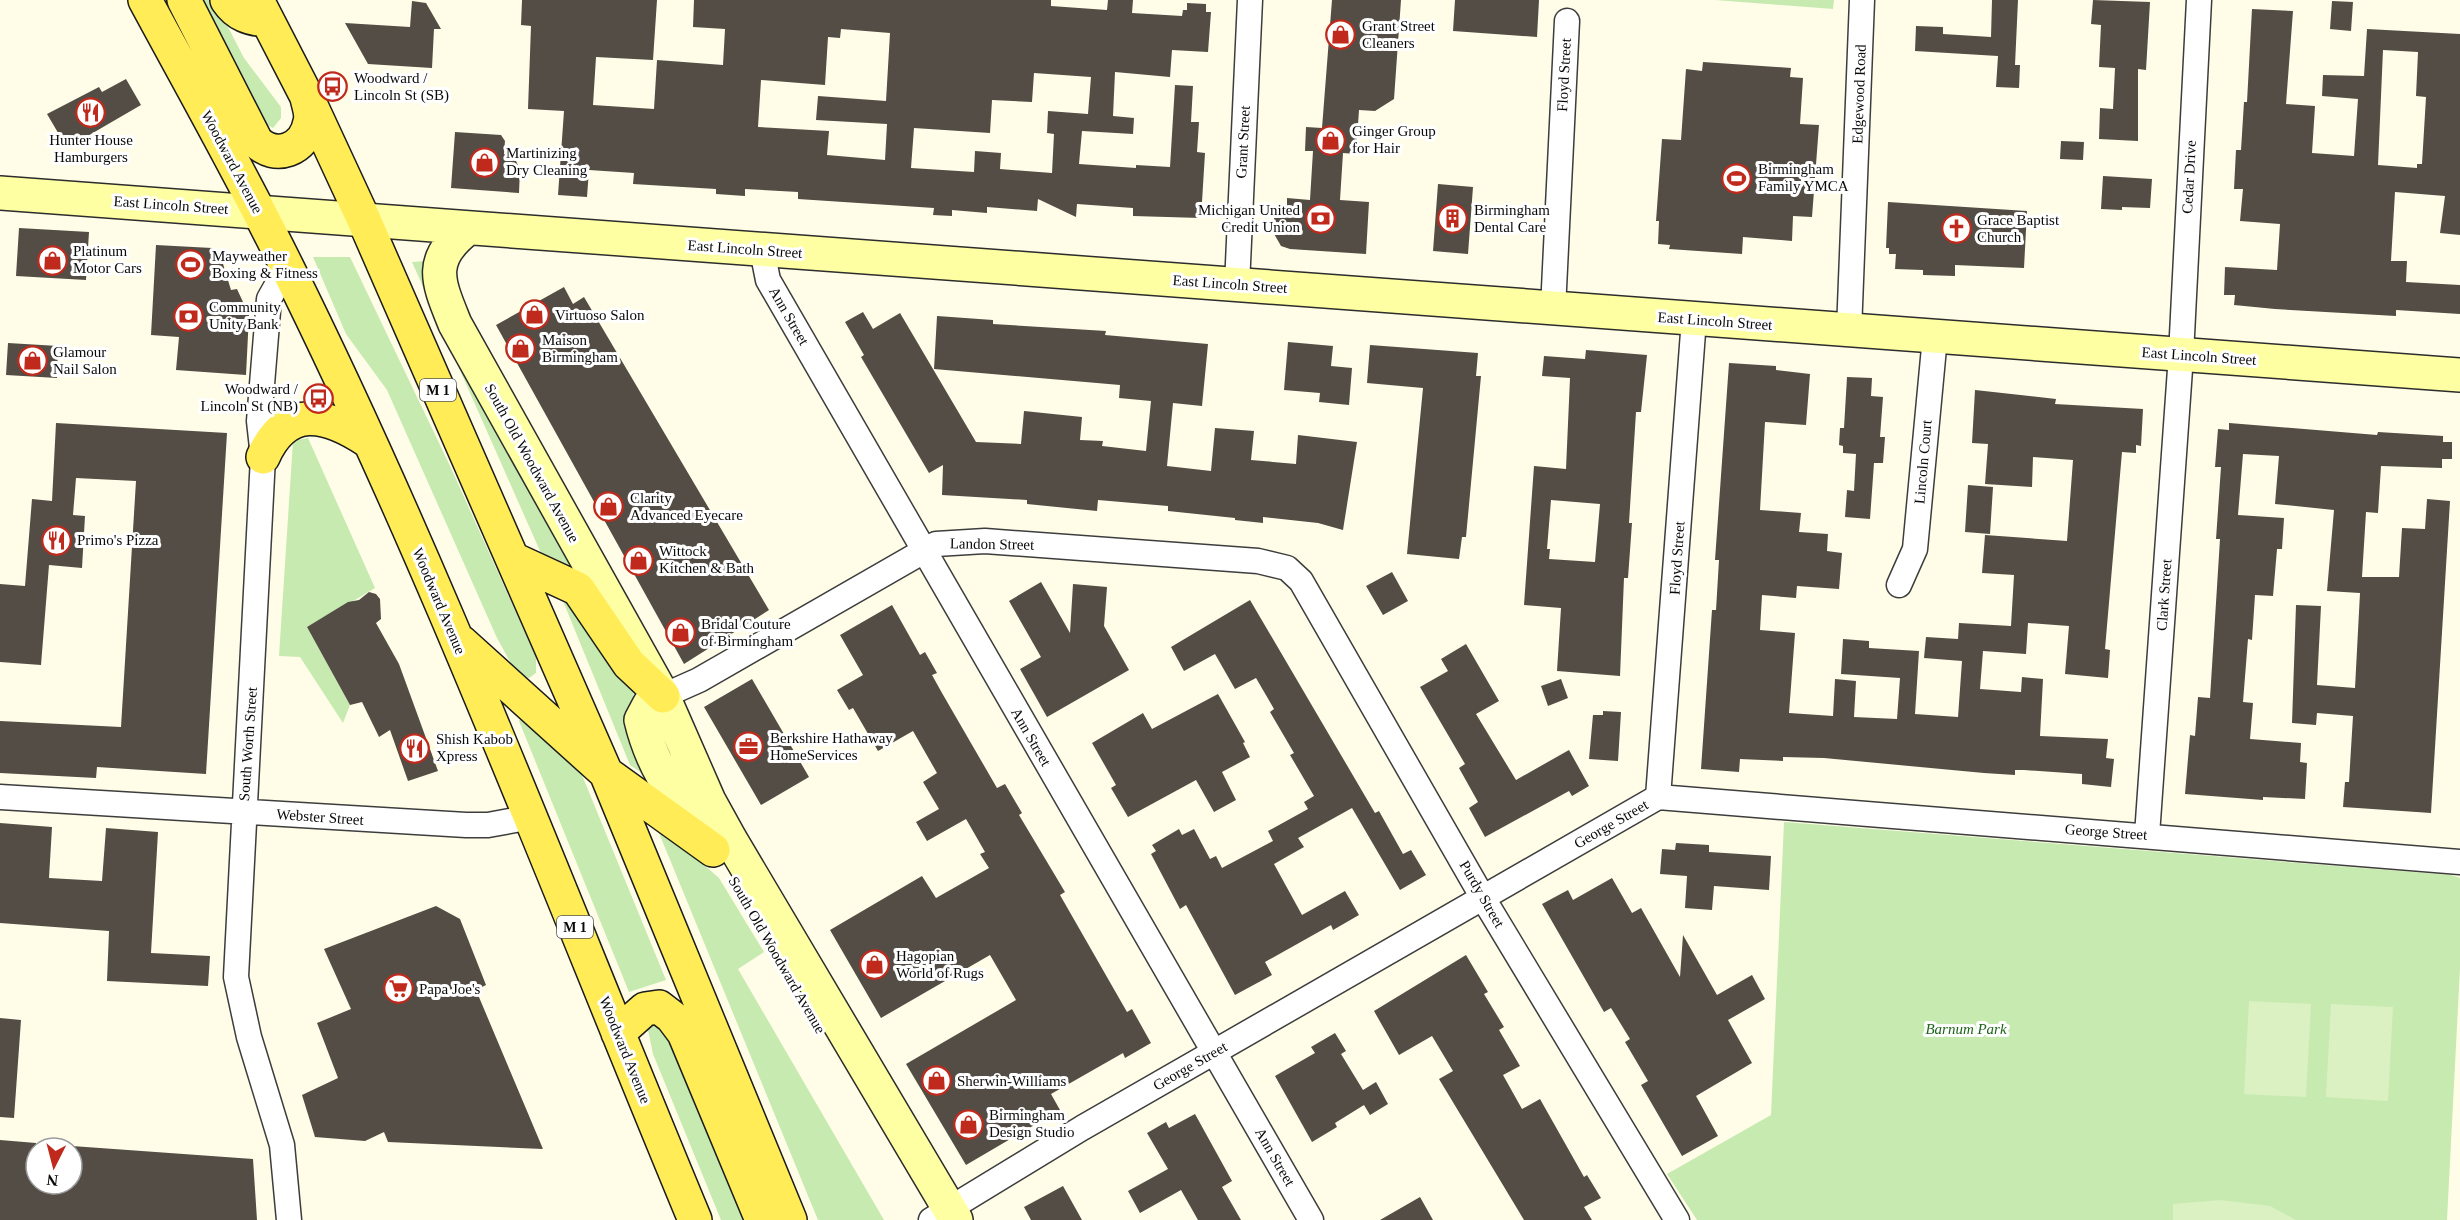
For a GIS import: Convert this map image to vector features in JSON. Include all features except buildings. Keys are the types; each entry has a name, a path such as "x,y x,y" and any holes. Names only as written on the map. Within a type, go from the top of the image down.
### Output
{"main road":[{"name":"Woodward Avenue","path":"145,0 259,211 368,441 532,817 695,1220"},
{"path":"184,0 256,141 265,150 280,152 294,148 306,135 311,120 307,97"},
{"path":"227,0 233,8 245,16 262,10"},
{"name":"M 1","path":"262,10 307,97 364,220 606,773 790,1220"},
{"path":"263,457 272,438 285,426 297,420 324,419 342,424 368,441"},
{"path":"513,560 578,589 629,664 663,696"},
{"path":"453,635 606,773 713,850"},
{"path":"618,1033 645,1009 659,1007 672,1017 684,1033 762,1220"}],"street":[{"name":"Grant Street","path":"1237,285 1250,0"},
{"name":"Edgewood Road","path":"1849,331 1862,0"},
{"name":"Cedar Drive","path":"2181,355 2199,0"},
{"name":"Floyd Street","path":"1553,309 1567,21"},
{"name":"East Lincoln Street","path":"0,193 2460,375"},
{"name":"South Old Woodward Avenue","path":"467,228 447,245 439,269 443,296 455,324 663,696 709,801 730,840 942,1217"},
{"name":"Ann Street","path":"762,250 768,280 1311,1220"},
{"name":"South Worth Street","path":"287,267 268,299 259,421 263,457 237,977 249,1037 282,1145 289,1220"},
{"name":"Floyd Street","path":"1658,796 1694,319"},
{"name":"Lincoln Court","path":"1899,585 1915,549 1935,336"},
{"name":"Clark Street","path":"2147,835 2181,355"},
{"name":"Landon Street","path":"663,696 690,685 924,551 944,543 985,541 1258,561 1287,568"},
{"name":"Purdy Street","path":"1287,568 1301,581 1483,898 1677,1220"},
{"name":"South Old Woodward Avenue","path":"663,696 649,705 641,720 647,747 675,800 734,881 942,1217"},
{"name":"George Street","path":"942,1217 1215,1052 1658,796 2460,862"},
{"name":"Webster Street","path":"0,797 466,825 488,825 532,817"}],"green space":[{"path":"196,0 214,0 244,58 281,107 281,118 273,128 260,121"},
{"path":"1715,0 1834,0 1833,9"},
{"path":"313,257 350,257 451,468 536,657 536,673 529,678 517,674 497,638 387,390 346,334"},
{"path":"427,261 581,576 544,560 412,262"},
{"path":"308,438 375,588 307,627 350,705 343,723 300,657 279,656 293,441"},
{"path":"563,601 577,604 634,692 628,722 646,776 630,765"},
{"path":"523,715 575,758 666,980 629,992 519,721"},
{"name":"Barnum Park","path":"1784,822 2451,875 2460,878 2460,968 2447,1220 1697,1220 1667,1174 1771,1115"},
{"path":"661,827 719,878 764,952 738,969 884,1220 818,1220 659,833"},
{"path":"2249,1001 2311,1004 2306,1097 2244,1094"},
{"path":"2331,1004 2393,1007 2388,1101 2326,1097"},
{"path":"656,1023 669,1027 749,1220 721,1220 653,1054 648,1030"},
{"path":"2221,1200 2270,1206 2296,1220 2173,1220 2173,1204"}],"place":[{"name":"Grant Street Cleaners","path":"1341,35"},
{"name":"Woodward / Lincoln St (SB)","path":"333,87"},
{"name":"Hunter House Hamburgers","path":"91,113"},
{"name":"Ginger Group for Hair","path":"1331,140"},
{"name":"Martinizing Dry Cleaning","path":"485,162"},
{"name":"Birmingham Family YMCA","path":"1737,178"},
{"name":"Michigan United Credit Union","path":"1321,219"},
{"name":"Birmingham Dental Care","path":"1453,219"},
{"name":"Grace Baptist Church","path":"1956,229"},
{"name":"Platinum Motor Cars","path":"52,260"},
{"name":"Mayweather Boxing & Fitness","path":"191,265"},
{"name":"Virtuoso Salon","path":"534,315"},
{"name":"Community Unity Bank","path":"188,316"},
{"name":"Maison Birmingham","path":"521,349"},
{"name":"Glamour Nail Salon","path":"32,361"},
{"name":"Woodward / Lincoln St (NB)","path":"319,398"},
{"name":"Clarity Advanced Eyecare","path":"609,507"},
{"name":"Primo's Pizza","path":"56,540"},
{"name":"Wittock Kitchen & Bath","path":"638,560"},
{"name":"Bridal Couture of Birmingham","path":"680,633"},
{"name":"Berkshire Hathaway HomeServices","path":"749,747"},
{"name":"Shish Kabob Xpress","path":"415,748"},
{"name":"Hagopian World of Rugs","path":"875,965"},
{"name":"Papa Joe's","path":"398,989"},
{"name":"Sherwin-Williams","path":"936,1081"},
{"name":"Birmingham Design Studio","path":"968,1124"}]}
